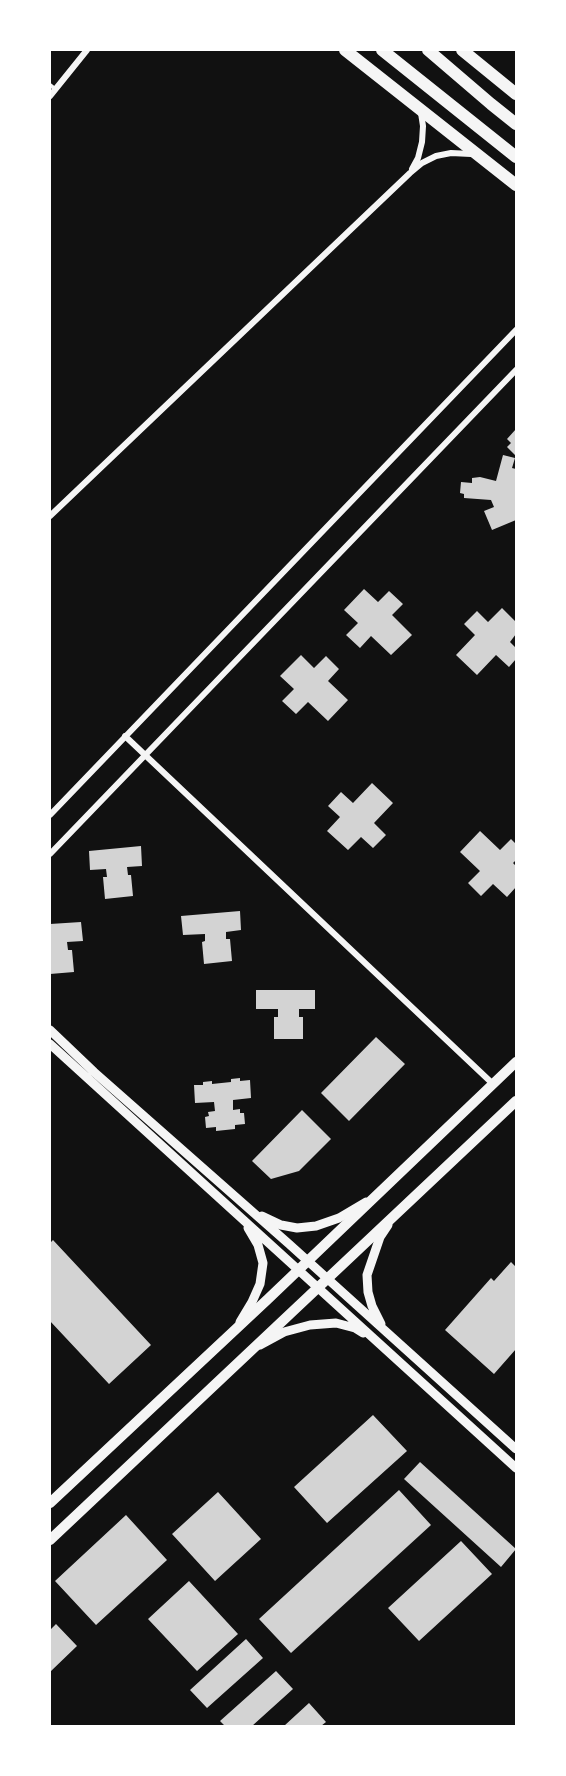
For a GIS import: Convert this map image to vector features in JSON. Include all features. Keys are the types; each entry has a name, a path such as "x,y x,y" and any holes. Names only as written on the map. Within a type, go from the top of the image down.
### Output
{"main road":[{"path":"345,50 516,185"},
{"path":"382,50 516,157"},
{"path":"429,50 516,124"},
{"path":"462,50 516,94"},
{"path":"50,1503 516,1062"},
{"path":"50,1540 516,1101"}],"street":[{"path":"50,96 52,87 87,50"},
{"path":"410,173 418,158 422,142 421,109"},
{"path":"50,516 410,173 422,163 443,155 466,153 481,156"},
{"path":"50,815 516,330"},
{"path":"50,854 516,370"},
{"path":"125,736 493,1084"},
{"path":"50,1030 94,1072 516,1449"},
{"path":"50,1044 516,1468"},
{"path":"252,1212 281,1225 297,1228 316,1227 339,1218 375,1196"},
{"path":"236,1329 260,1284 263,1263 258,1245 242,1219"},
{"path":"383,1329 370,1299 367,1275 380,1237 392,1219"},
{"path":"255,1347 284,1332 310,1325 336,1323 355,1328 375,1339"}],"building":[{"path":"516,429 516,456 507,447 511,443 507,439"},
{"path":"503,455 515,458 512,468 516,469 516,520 492,530 484,511 494,507 491,500 464,498 464,494 460,493 461,482 472,483 472,478 480,477 496,481"},
{"path":"364,589 378,602 389,591 403,604 392,615 412,635 391,655 371,636 360,648 346,635 358,623 344,610"},
{"path":"502,608 516,622 516,634 510,642 516,648 516,659 509,667 496,655 477,675 456,655 475,635 464,624 477,611 488,622"},
{"path":"301,655 314,668 326,656 339,669 328,681 348,700 328,721 308,702 296,714 282,701 294,689 280,676"},
{"path":"372,783 393,803 374,823 386,835 373,848 361,837 348,850 327,831 340,817 328,806 341,792 353,803"},
{"path":"480,831 500,850 511,839 516,844 516,860 513,863 516,866 516,887 507,897 493,884 481,896 468,883 480,871 460,852"},
{"path":"141,846 142,866 127,867 128,875 131,875 133,896 105,899 103,877 107,877 106,869 90,870 89,851"},
{"path":"240,911 241,930 226,932 226,939 230,939 232,961 204,964 202,942 205,941 205,934 183,935 181,916"},
{"path":"81,922 83,941 67,942 68,950 72,950 74,972 50,974 50,924"},
{"path":"256,990 315,990 315,1009 299,1009 299,1017 303,1017 303,1039 274,1039 274,1017 278,1017 278,1009 256,1009"},
{"path":"376,1037 405,1064 349,1121 321,1093"},
{"path":"240,1078 240,1081 250,1080 251,1098 233,1100 233,1110 240,1109 240,1113 244,1113 245,1124 235,1125 235,1129 216,1131 216,1127 206,1128 205,1117 209,1116 208,1112 215,1111 214,1102 195,1103 194,1085 203,1085 203,1082 212,1081 212,1084 231,1082 231,1079"},
{"path":"302,1110 331,1139 299,1171 271,1179 252,1161"},
{"path":"53,1240 151,1345 109,1384 50,1321 50,1243"},
{"path":"511,1262 516,1267 516,1349 494,1374 445,1330 491,1278 494,1281"},
{"path":"373,1415 407,1451 327,1523 294,1487"},
{"path":"420,1462 516,1549 501,1567 404,1479"},
{"path":"399,1490 431,1525 291,1653 259,1619"},
{"path":"218,1492 261,1539 215,1581 172,1534"},
{"path":"126,1515 167,1560 96,1625 55,1581"},
{"path":"461,1541 492,1574 419,1641 388,1608"},
{"path":"189,1581 238,1634 197,1671 148,1619"},
{"path":"56,1624 77,1646 50,1672 50,1630"},
{"path":"246,1639 263,1658 207,1708 190,1690"},
{"path":"276,1671 293,1689 252,1726 225,1726 220,1721"},
{"path":"309,1703 326,1722 321,1726 284,1726"}]}
